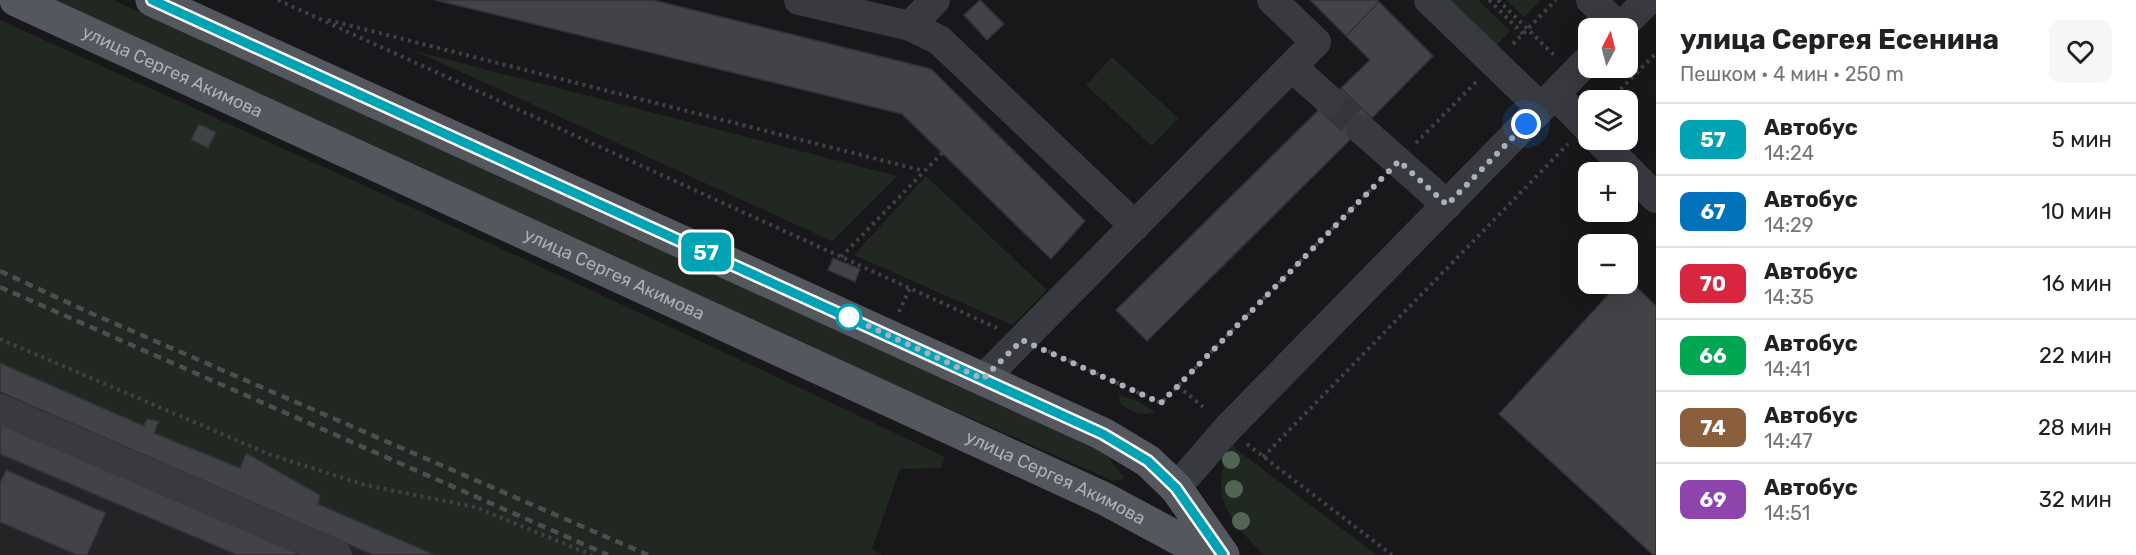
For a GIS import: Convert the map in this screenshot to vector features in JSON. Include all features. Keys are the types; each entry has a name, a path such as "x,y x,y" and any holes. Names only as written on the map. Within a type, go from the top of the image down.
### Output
{"main road":[{"name":"улица Сергея Акимова","path":"16,0 1105,499 1209,555"},
{"path":"152,0 1103,434 1148,461 1176,488 1223,555"},
{"path":"1149,524 1176,488"}],"street":[{"path":"799,0 910,26 939,40 1135,226"},
{"path":"910,26 934,0"},
{"path":"983,379 1316,42 1272,0"},
{"path":"1429,0 1494,63 1578,122"},
{"path":"1591,0 1610,18"},
{"path":"1630,18 1648,0"},
{"path":"1292,67 1329,100"},
{"path":"1176,488 1228,428 1578,71"},
{"path":"1361,129 1447,205"},
{"path":"1609,150 1656,198"},
{"path":"0,409 336,555"}],"path":[{"path":"278,0 1161,403 1556,0"},
{"path":"1489,0 1523,34"},
{"path":"1498,0 1554,55"},
{"path":"316,17 924,171"},
{"path":"1620,90 1656,53"},
{"path":"1263,457 1578,144"},
{"path":"841,257 942,153"},
{"path":"0,339 271,455 365,485 475,507 592,555"},
{"path":"1178,386 1203,407"},
{"path":"1240,438 1392,555"}],"shaded area":[{"path":"53,0 113,0 334,98 1102,449 1125,479 1113,481 816,350"},
{"path":"1441,0 1478,0 1510,31 1492,50"},
{"path":"1506,0 1541,0 1524,17"},
{"path":"0,20 474,236 945,457 941,468 900,469 872,549 882,555 435,555 318,504 320,494 246,453 240,468 154,433 158,421 147,419 144,426 0,363"},
{"path":"415,51 897,176 832,241"},
{"path":"1112,57 1178,118 1152,146 1086,85"},
{"path":"926,176 1047,290 1012,325 854,255"},
{"path":"0,363 144,426 147,419 159,421 240,468 246,453 435,555 0,555"},
{"path":"1119,395 1138,401 1155,412 1141,414 1132,411 1120,403"},
{"path":"1232,446 1377,555 1264,555 1247,538 1226,508 1221,485 1222,473"}],"building":[{"path":"435,0 653,0 931,69 1085,221 1051,259 902,114"},
{"path":"980,0 1004,24 987,40 964,15"},
{"path":"1310,0 1377,0 1379,2 1346,36"},
{"path":"1379,2 1433,56 1372,118 1341,88 1370,60 1346,36"},
{"path":"1341,88 1372,118 1147,341 1116,310"},
{"path":"199,124 216,132 208,148 191,140"},
{"path":"833,258 860,269 855,282 828,270"},
{"path":"1638,289 1656,306 1656,555 1653,555 1499,414 1609,294 1638,294"},
{"path":"0,363 144,426 147,419 159,421 154,433 240,468 246,453 320,495 318,504 435,555 373,555 0,392"},
{"path":"0,422 297,551 295,555 237,555 0,454"},
{"path":"6,470 106,513 87,555 77,555 0,522 0,483"}],"tunnel":[{"path":"1329,100 1361,129"}],"railway":[{"path":"0,271 86,311 648,555"},
{"path":"0,287 608,555"}],"bus line":[{"name":"57","path":"152,0 1103,434 1148,461 1176,488 1223,555"}],"route":[{"path":"849,317 983,379 1022,340 1161,403 1399,161 1447,205 1526,124"}]}
